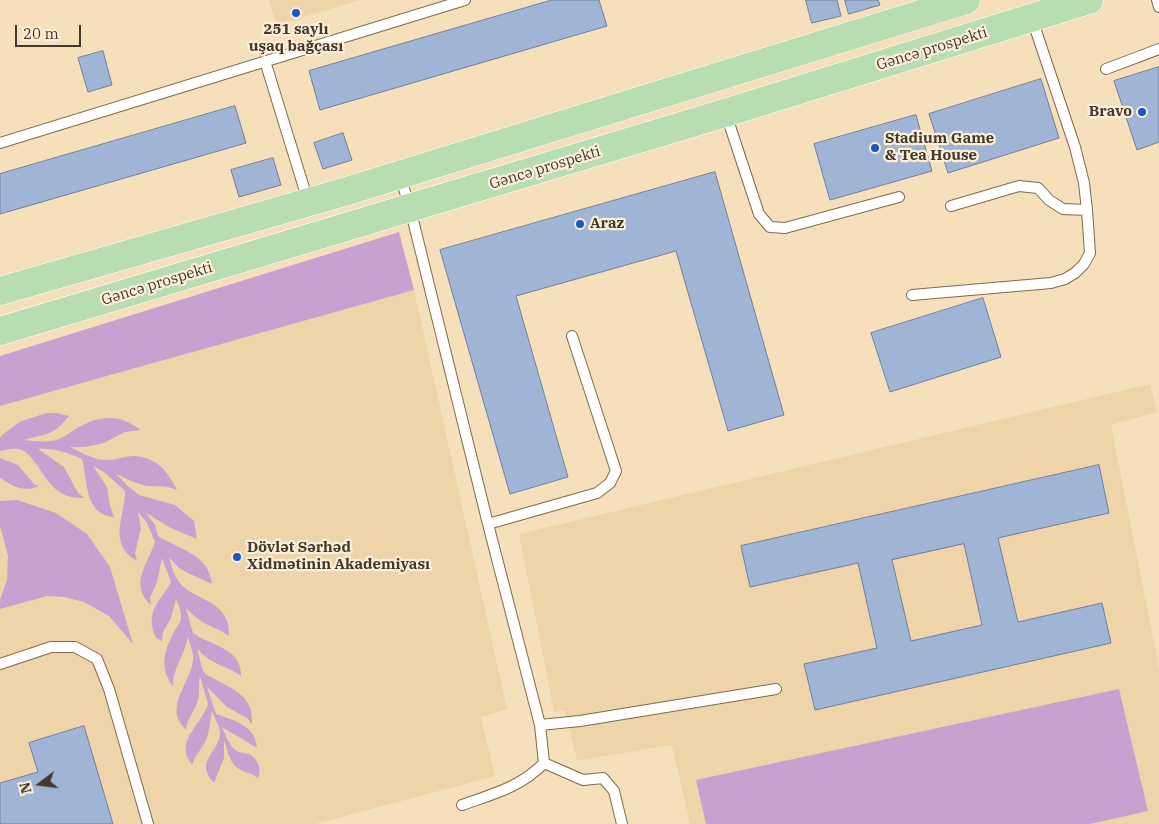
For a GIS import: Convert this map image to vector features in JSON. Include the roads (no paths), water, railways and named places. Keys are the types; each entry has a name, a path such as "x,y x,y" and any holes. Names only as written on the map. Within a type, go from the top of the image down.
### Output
{"main road":[{"path":"0,291 308,202 934,5 966,0"},
{"name":"Gəncə prospekti","path":"0,332 725,113 1089,0"}],"lane":[{"path":"0,143 465,0"},
{"path":"1157,0 1159,6"},
{"path":"912,295 1052,283 1076,273 1090,253 1084,183 1075,146 1031,18"},
{"path":"1106,69 1159,49"},
{"path":"265,62 308,202"},
{"path":"725,113 759,214 770,227 785,228 899,197"},
{"path":"399,174 410,208 540,725 544,764"},
{"path":"951,206 1019,186 1038,188 1049,200 1063,209 1087,210"},
{"path":"488,524 597,493 610,483 616,471 572,336"},
{"path":"0,664 51,647 75,646 97,659 109,689 148,824"},
{"path":"540,725 580,721 776,688"},
{"path":"462,805 505,790 532,776 544,764"},
{"path":"544,764 583,780 603,778 614,791 622,824"}],"place":[{"name":"251 saylı uşaq bağçası","path":"296,13"},
{"name":"Bravo","path":"1142,112"},
{"name":"Stadium Game & Tea House","path":"875,148"},
{"name":"Araz","path":"580,224"},
{"name":"Dövlət Sərhəd Xidmətinin Akademiyası","path":"237,557"}]}
